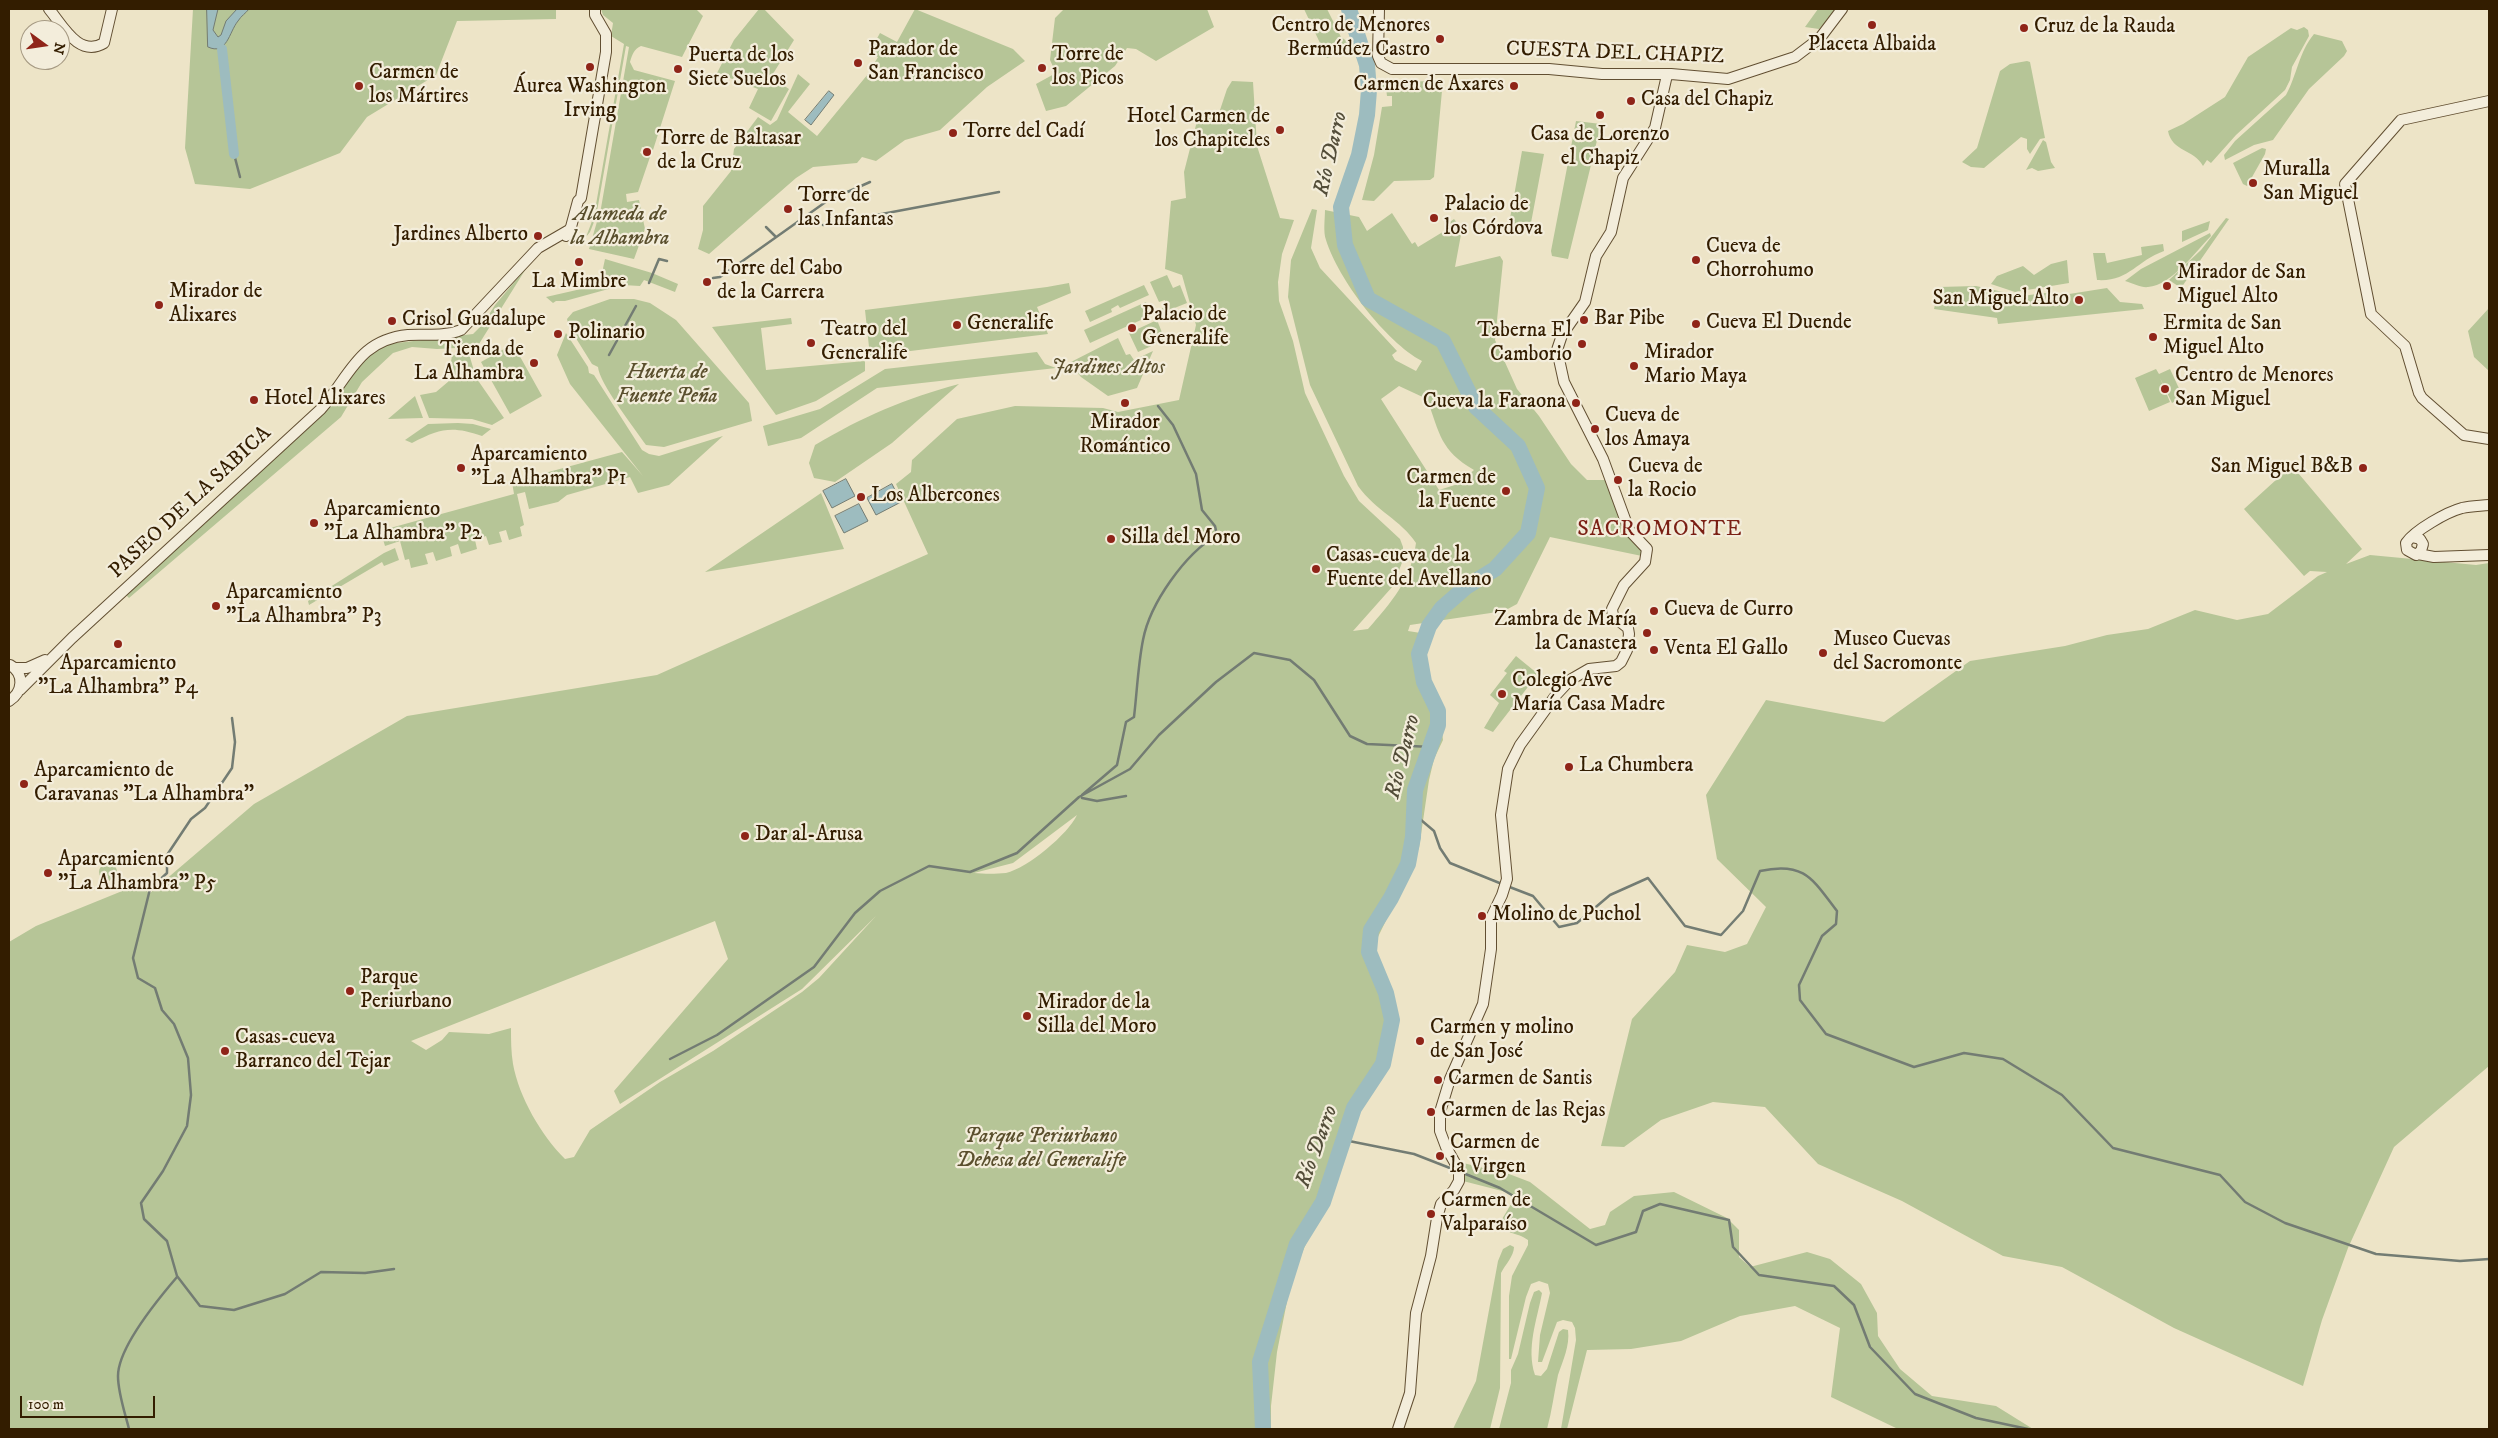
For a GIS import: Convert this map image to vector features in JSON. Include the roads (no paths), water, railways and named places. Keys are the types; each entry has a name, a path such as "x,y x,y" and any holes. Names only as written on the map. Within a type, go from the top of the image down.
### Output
{"street":[{"path":"49,9 74,39 88,48 97,47 104,42 112,9"},
{"name":"PASEO DE LA SABICA","path":"9,700 58,651 321,409 350,369 369,347 378,342 398,337 445,334 461,330 538,248 569,230 575,217 578,201 576,197 594,88 606,34 596,15 595,9"},
{"name":"CUESTA DEL CHAPIZ","path":"1379,9 1376,46 1378,56 1381,63 1392,69 1549,69 1602,74 1667,75 1728,79 1784,62 1807,49 1828,30 1842,9"},
{"path":"1398,1429 1410,1393 1412,1341 1419,1299 1431,1256 1441,1204 1450,1195 1459,1181 1459,1170 1440,1131 1440,1112 1450,1079 1483,1004 1491,949 1491,918 1502,896 1507,880 1501,815 1504,789 1511,760 1556,695 1570,680 1589,669 1616,666 1621,662 1627,650 1628,628 1613,616 1612,609 1624,585 1644,562 1647,553 1647,549 1629,530 1603,459 1564,382 1557,350 1562,335 1585,302 1596,256 1611,232 1623,178 1655,128 1667,75"},
{"path":"2489,101 2405,118 2345,184 2371,314 2405,346 2418,392 2422,398 2464,434 2489,439"},
{"path":"2489,506 2461,508 2428,526 2419,545 2437,555 2489,555"},
{"name":"PASEO DE LA SABICA","path":"11,666 35,666 58,651"},
{"path":"11,666 20,678 20,690"}],"water":[{"path":"207,9 218,9 213,30 218,37 221,35 226,21 237,9 249,9 239,19 227,42 223,46 214,49 208,47"},
{"path":"829,91 834,95 811,125 805,120"},
{"path":"846,479 855,496 832,508 823,491"},
{"path":"892,484 901,502 876,515 867,498"},
{"path":"859,504 868,521 844,533 835,516"}],"waterway":[{"name":"Río Darro","path":"1263,1429 1260,1362 1297,1244 1323,1202 1354,1108 1383,1064 1392,1020 1386,993 1369,952 1371,930 1391,898 1408,864 1413,837 1415,790 1438,725 1438,711 1424,682 1419,654 1429,626 1442,608 1466,587 1495,569 1528,533 1537,488 1518,446 1476,407 1443,341 1368,299 1345,245 1341,207 1359,155 1367,115 1369,90 1367,65 1349,9"},
{"path":"222,49 234,154"},
{"path":"234,154 240,177"},
{"path":"713,278 720,277 827,201 870,182"},
{"path":"823,225 999,192"},
{"path":"766,227 776,237"},
{"path":"649,283 659,259 667,261"},
{"path":"609,355 636,306"},
{"path":"1082,795 1117,765 1126,722 1134,717 1141,649 1153,611 1181,567 1205,543 1217,535 1215,526 1202,510 1196,474 1173,425 1158,406"},
{"path":"670,1059 717,1035 814,967 855,913 880,891 929,866 970,872 1017,853 1079,797 1130,769 1159,735 1216,682 1254,653 1290,660 1314,680 1350,736 1367,744 1432,747"},
{"path":"232,718 235,742 232,768 205,808 191,819 167,855 167,873 150,889 133,958 138,978 155,988 162,1010 174,1024 188,1058 191,1095 187,1126 163,1171 141,1203 144,1219 167,1241 177,1276 200,1306 234,1310 285,1294 321,1272 365,1273 394,1269"},
{"path":"1082,798 1097,801 1126,796"},
{"path":"1414,814 1434,831 1440,848 1450,863 1502,884"},
{"path":"1507,886 1533,896 1559,927 1577,923 1610,895 1648,878 1685,926 1721,935 1743,911 1760,871 1775,869 1798,871 1814,882 1837,911 1836,924 1822,936 1799,985 1800,1000 1826,1034 1914,1067 1964,1053 2003,1059 2062,1095 2113,1148 2220,1175 2245,1202 2285,1223 2376,1254 2460,1261 2489,1259"},
{"path":"1344,1140 1414,1154 1455,1170"},
{"path":"1463,1173 1500,1188 1596,1245 1636,1232 1643,1211 1660,1204 1729,1220 1733,1247 1759,1275 1834,1286 1854,1305 1870,1347 1915,1394 1976,1418 2028,1429"},
{"path":"129,1429 119,1389 118,1376 120,1364 132,1337 160,1297 177,1277"}],"place":[{"name":"Placeta Albaida","path":"1872,25"},
{"name":"Cruz de la Rauda","path":"2024,28"},
{"name":"Centro de Menores Bermúdez Castro","path":"1440,39"},
{"name":"Parador de San Francisco","path":"858,63"},
{"name":"Áurea Washington Irving","path":"590,67"},
{"name":"Torre de los Picos","path":"1042,68"},
{"name":"Puerta de los Siete Suelos","path":"678,69"},
{"name":"Carmen de los Mártires","path":"359,86"},
{"name":"Carmen de Axares","path":"1514,86"},
{"name":"Casa del Chapiz","path":"1631,101"},
{"name":"Casa de Lorenzo el Chapiz","path":"1600,115"},
{"name":"Hotel Carmen de los Chapiteles","path":"1280,130"},
{"name":"Torre del Cadí","path":"953,133"},
{"name":"Torre de Baltasar de la Cruz","path":"647,152"},
{"name":"Muralla San Miguel","path":"2253,183"},
{"name":"Torre de las Infantas","path":"788,209"},
{"name":"Palacio de los Córdova","path":"1434,218"},
{"name":"Jardines Alberto","path":"538,236"},
{"name":"Cueva de Chorrohumo","path":"1696,260"},
{"name":"La Mimbre","path":"579,262"},
{"name":"Torre del Cabo de la Carrera","path":"707,282"},
{"name":"Mirador de San Miguel Alto","path":"2167,286"},
{"name":"San Miguel Alto","path":"2079,300"},
{"name":"Mirador de Alixares","path":"159,305"},
{"name":"Bar Pibe","path":"1584,320"},
{"name":"Crisol Guadalupe","path":"392,321"},
{"name":"Cueva El Duende","path":"1696,324"},
{"name":"Generalife","path":"957,325"},
{"name":"Palacio de Generalife","path":"1132,328"},
{"name":"Polinario","path":"558,334"},
{"name":"Ermita de San Miguel Alto","path":"2153,337"},
{"name":"Teatro del Generalife","path":"811,343"},
{"name":"Taberna El Camborio","path":"1582,344"},
{"name":"Tienda de La Alhambra","path":"534,363"},
{"name":"Mirador Mario Maya","path":"1634,366"},
{"name":"Centro de Menores San Miguel","path":"2165,389"},
{"name":"Hotel Alixares","path":"254,400"},
{"name":"Mirador Romántico","path":"1125,403"},
{"name":"Cueva la Faraona","path":"1576,403"},
{"name":"Cueva de los Amaya","path":"1595,429"},
{"name":"Aparcamiento \"La Alhambra\" P1","path":"461,468"},
{"name":"San Miguel B&B","path":"2363,468"},
{"name":"Cueva de la Rocio","path":"1618,480"},
{"name":"Carmen de la Fuente","path":"1506,491"},
{"name":"Los Albercones","path":"861,497"},
{"name":"Aparcamiento \"La Alhambra\" P2","path":"314,523"},
{"name":"Silla del Moro","path":"1111,539"},
{"name":"Casas-cueva de la Fuente del Avellano","path":"1316,569"},
{"name":"Aparcamiento \"La Alhambra\" P3","path":"216,606"},
{"name":"Cueva de Curro","path":"1654,611"},
{"name":"Zambra de María la Canastera","path":"1647,633"},
{"name":"Aparcamiento \"La Alhambra\" P4","path":"118,644"},
{"name":"Venta El Gallo","path":"1654,650"},
{"name":"Museo Cuevas del Sacromonte","path":"1823,653"},
{"name":"Colegio Ave María Casa Madre","path":"1502,694"},
{"name":"La Chumbera","path":"1569,767"},
{"name":"Aparcamiento de Caravanas \"La Alhambra\"","path":"24,784"},
{"name":"Dar al-Arusa","path":"745,836"},
{"name":"Aparcamiento \"La Alhambra\" P5","path":"48,873"},
{"name":"Molino de Puchol","path":"1482,916"},
{"name":"Parque Periurbano","path":"350,991"},
{"name":"Mirador de la Silla del Moro","path":"1027,1016"},
{"name":"Carmen y molino de San José","path":"1420,1041"},
{"name":"Casas-cueva Barranco del Tejar","path":"225,1051"},
{"name":"Carmen de Santis","path":"1438,1080"},
{"name":"Carmen de las Rejas","path":"1431,1112"},
{"name":"Carmen de la Virgen","path":"1440,1156"},
{"name":"Carmen de Valparaíso","path":"1431,1214"}],"district":[{"name":"SACROMONTE","path":"1660,530"}],"park label":[{"name":"Alameda de la Alhambra","path":"620,228"},
{"name":"Jardines Altos","path":"1108,369"},
{"name":"Huerta de Fuente Peña","path":"667,386"},
{"name":"Parque Periurbano Dehesa del Generalife","path":"1041,1150"}]}
